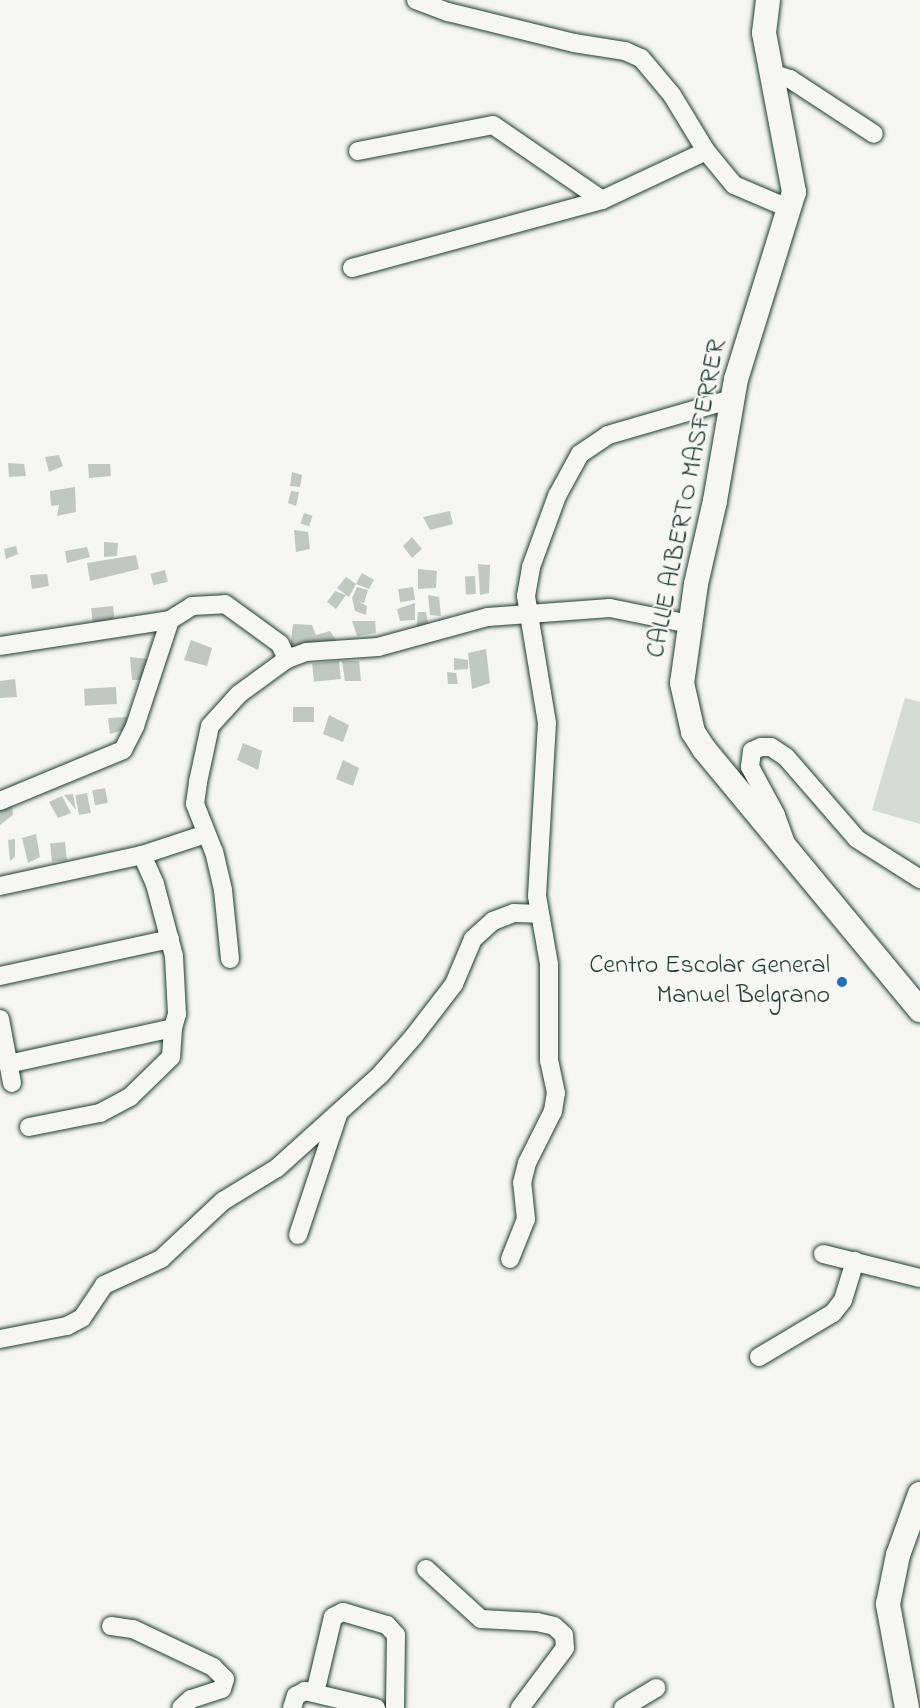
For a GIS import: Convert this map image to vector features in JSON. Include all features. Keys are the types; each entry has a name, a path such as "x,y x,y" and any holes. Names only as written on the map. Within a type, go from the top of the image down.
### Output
{"main road":[{"name":"CALLE ALBERTO MASFERRER","path":"768,0 764,33 794,179 790,209 732,399 688,624 682,683 693,732 792,858 920,1010"},
{"path":"911,1704 888,1604 898,1555 920,1494"}],"street":[{"path":"416,0 448,12 574,43 625,51 640,58 672,95 706,151 734,185 790,209"},
{"path":"771,73 790,79 874,134"},
{"path":"358,151 493,125 602,200"},
{"path":"352,268 602,200 706,151"},
{"path":"510,1259 526,1219 522,1183 527,1164 553,1111 556,1093 549,1061 549,964 539,914 547,723 526,596 537,546 556,496 580,454 608,435 732,399"},
{"path":"0,646 170,620 192,606 225,604 280,644 287,659"},
{"path":"230,959 223,890 195,804 210,726 239,694 287,659 306,652 378,647 460,622 610,608 688,624"},
{"path":"0,801 123,750 135,726 170,620"},
{"path":"792,858 776,815 750,767 752,751 761,747 771,747 786,758 857,838 920,879"},
{"path":"0,886 142,855 206,834"},
{"path":"29,1127 100,1113 130,1097 171,1057 177,988 170,939 155,884 142,855"},
{"path":"0,1339 67,1326 82,1318 104,1285 161,1259 223,1201 262,1179 339,1114 380,1075 454,984 473,939 493,921 514,913 539,914"},
{"path":"0,976 170,939"},
{"path":"0,1019 12,1083"},
{"path":"8,1064 173,1028"},
{"path":"298,1235 339,1114"},
{"path":"823,1254 920,1278"},
{"path":"759,1357 833,1313 843,1300 855,1261"},
{"path":"426,1569 481,1619 554,1626 564,1635 565,1648 520,1708"},
{"path":"315,1693 333,1617 343,1612 387,1625 396,1635 395,1708"},
{"path":"111,1626 133,1629 213,1667 225,1679 222,1689 191,1699 181,1708"},
{"path":"623,1708 656,1688"},
{"path":"292,1708 300,1692 315,1693 376,1708"}],"shaded area":[{"path":"905,698 920,702 920,824 872,810"}],"building":[{"path":"59,455 63,466 49,472 45,457"},
{"path":"8,463 24,464 26,476 9,477"},
{"path":"88,464 110,464 111,476 89,478"},
{"path":"292,472 302,475 300,487 290,486"},
{"path":"75,487 76,512 57,516 59,505 51,506 50,491"},
{"path":"291,491 299,492 296,506 288,503"},
{"path":"450,511 453,524 430,530 423,517"},
{"path":"304,513 313,516 309,526 301,523"},
{"path":"294,530 308,532 310,549 296,552"},
{"path":"412,537 422,549 412,558 403,546"},
{"path":"104,542 118,543 117,556 104,557"},
{"path":"16,546 18,554 6,559 4,549"},
{"path":"87,547 90,557 67,563 65,551"},
{"path":"136,555 139,569 90,581 87,563"},
{"path":"478,564 490,565 489,593 480,595"},
{"path":"418,569 437,571 436,588 418,589"},
{"path":"165,570 168,582 153,585 150,574"},
{"path":"362,573 374,580 369,589 356,584"},
{"path":"47,574 49,586 32,589 30,575"},
{"path":"475,576 476,594 466,594 465,577"},
{"path":"346,577 356,584 349,597 337,588"},
{"path":"357,587 368,590 364,603 358,601 367,606 366,615 355,611 352,598"},
{"path":"413,587 415,600 400,602 398,589"},
{"path":"335,591 346,595 336,609 327,602"},
{"path":"428,595 439,597 441,616 430,615"},
{"path":"415,603 415,620 400,621 397,609"},
{"path":"113,606 115,624 93,626 91,608"},
{"path":"418,612 426,612 429,627 416,632"},
{"path":"352,621 375,621 376,633 357,636"},
{"path":"293,624 312,625 316,635 330,631 340,646 290,650"},
{"path":"191,640 212,648 207,666 184,660"},
{"path":"486,649 490,683 472,689 468,653"},
{"path":"130,657 148,659 144,680 132,680"},
{"path":"454,658 468,660 468,669 454,670"},
{"path":"339,661 341,679 314,682 312,664"},
{"path":"342,661 359,661 361,681 345,681"},
{"path":"447,672 456,673 458,684 448,684"},
{"path":"15,679 17,697 0,698 0,681"},
{"path":"116,687 117,704 85,706 84,689"},
{"path":"293,707 314,707 314,722 293,722"},
{"path":"329,715 349,725 343,742 323,734"},
{"path":"127,717 127,729 110,734 108,718"},
{"path":"243,743 262,751 258,770 237,760"},
{"path":"343,760 359,768 353,786 336,779"},
{"path":"105,788 108,803 95,805 92,790"},
{"path":"87,793 91,813 79,815 75,795"},
{"path":"73,794 76,810 64,795"},
{"path":"62,796 71,813 58,818 49,802"},
{"path":"12,806 13,815 0,825 0,810"},
{"path":"36,834 40,857 28,863 22,838"},
{"path":"15,839 15,857 10,861 8,840"},
{"path":"65,842 67,860 52,861 50,844"}],"place":[{"name":"Centro Escolar General Manuel Belgrano","path":"842,982"}]}
